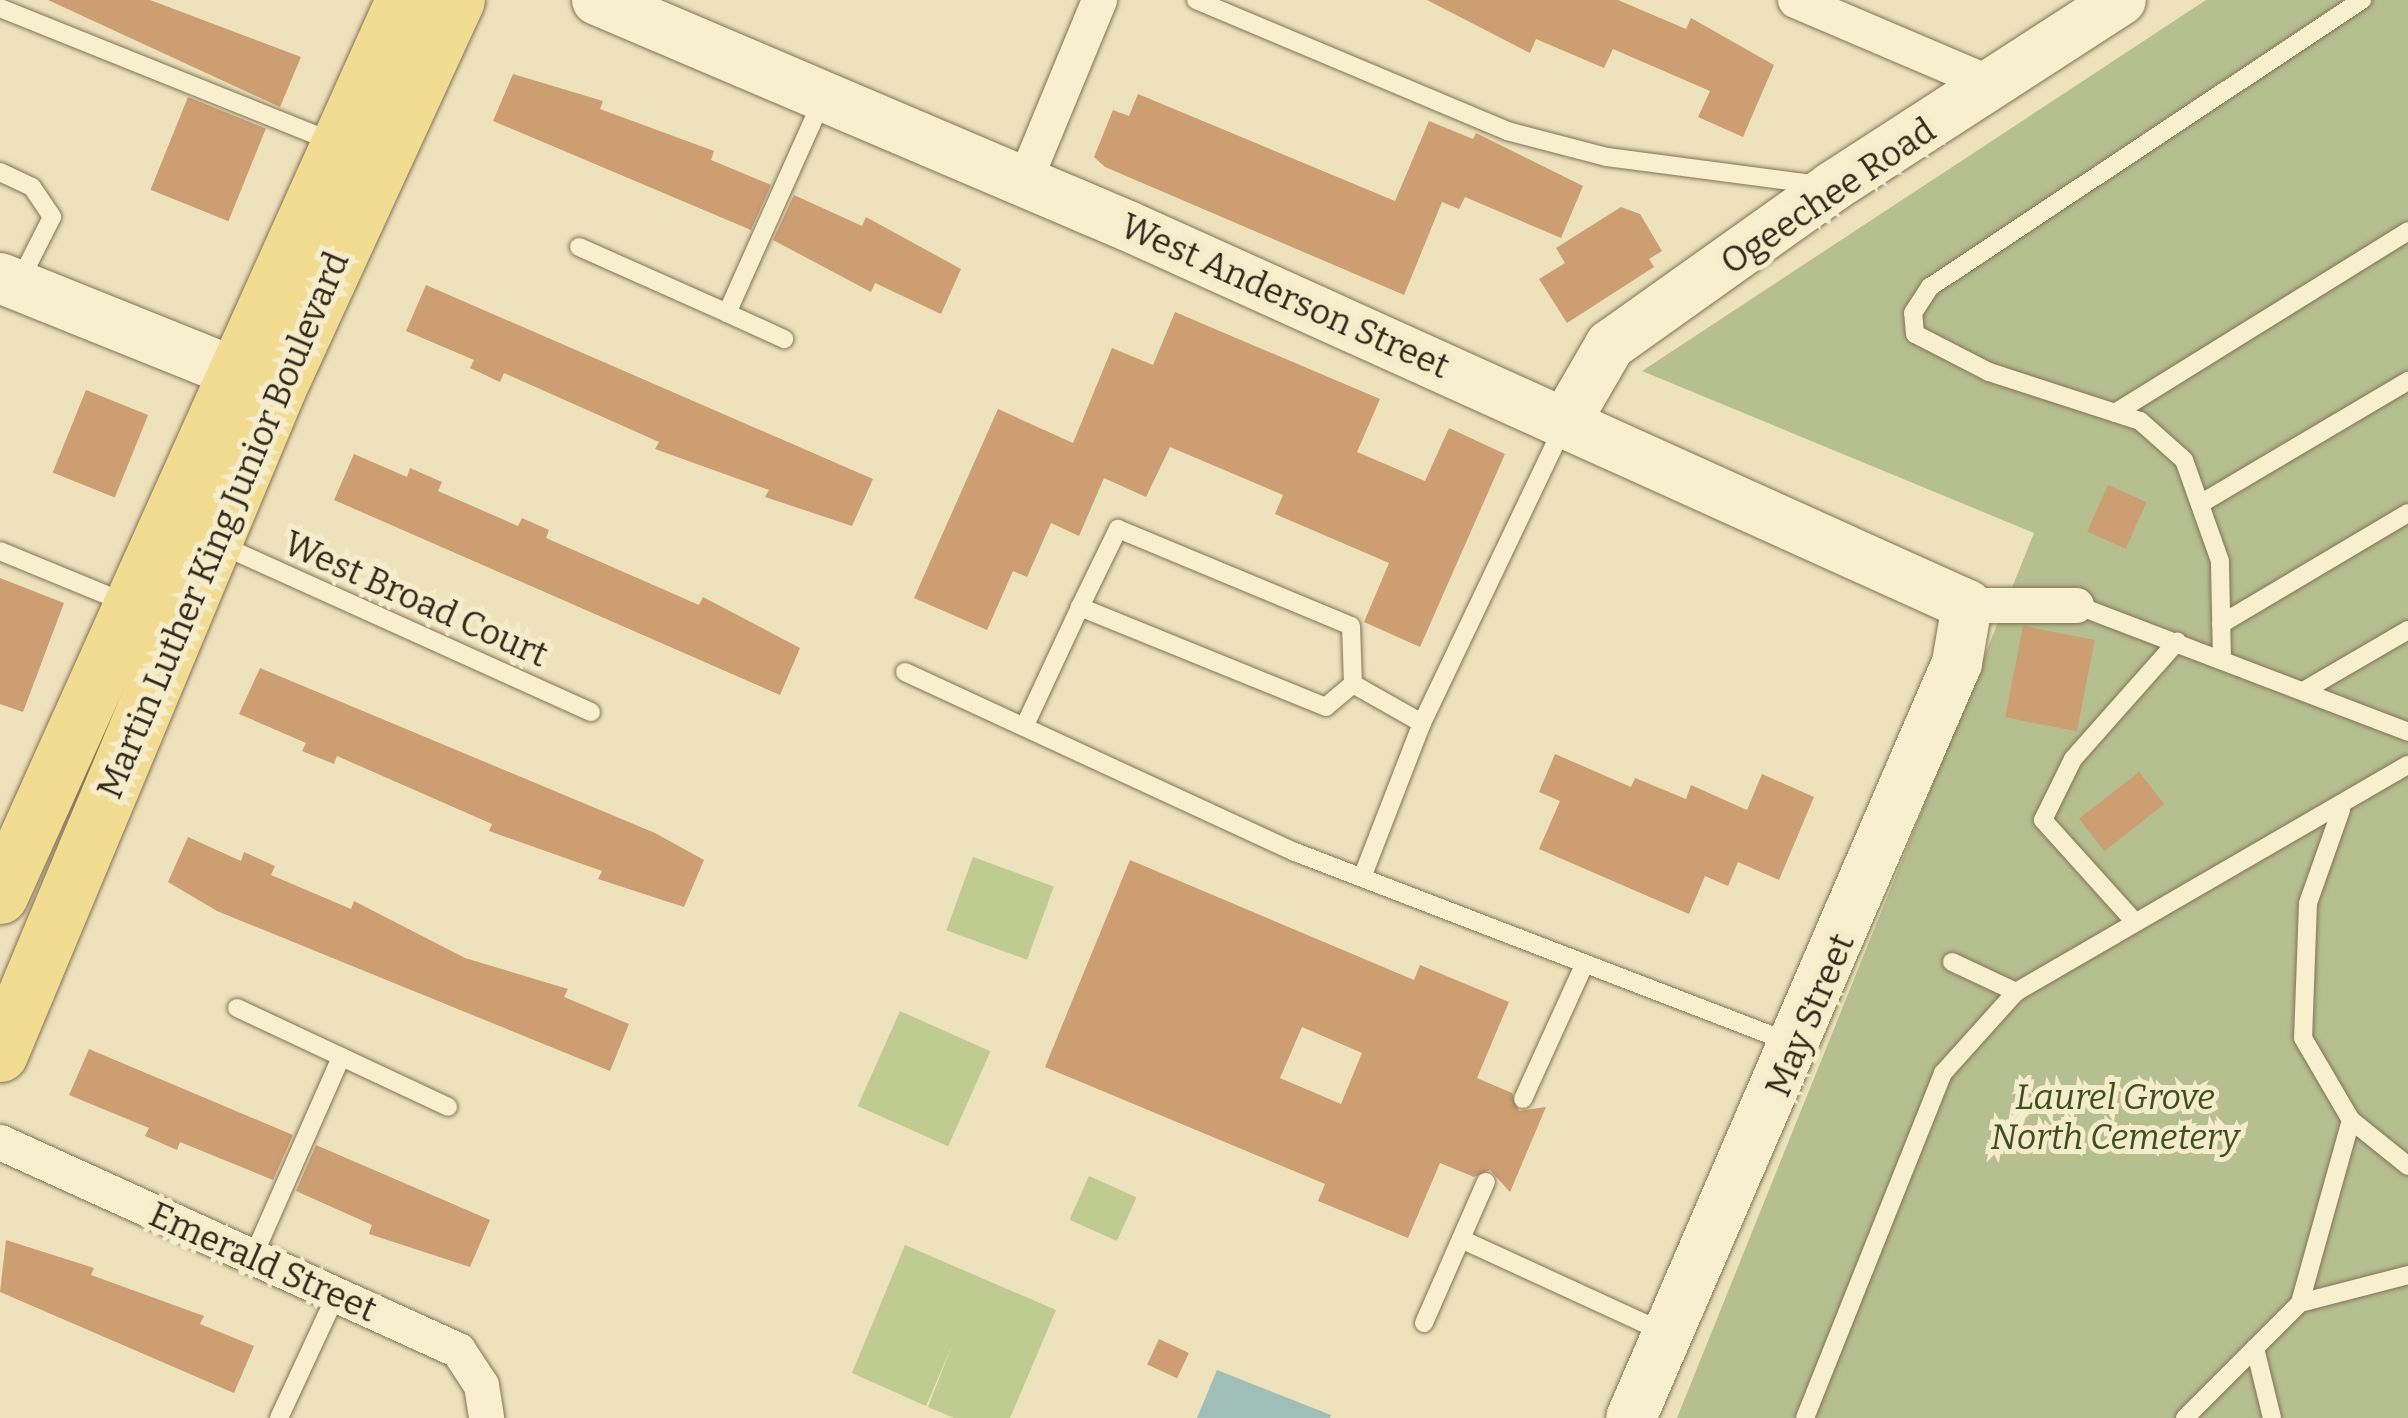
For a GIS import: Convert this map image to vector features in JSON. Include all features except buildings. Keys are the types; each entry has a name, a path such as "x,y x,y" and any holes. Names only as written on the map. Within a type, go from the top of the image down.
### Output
{"main road":[{"name":"Martin Luther King Junior Boulevard","path":"0,1054 216,542 253,381 339,145 403,0"},
{"name":"Martin Luther King Junior Boulevard","path":"7,861 128,604 458,0"}],"street":[{"name":"West Anderson Street","path":"597,0 1024,180 1966,605"},
{"path":"1024,180 1099,0"},
{"path":"1795,0 1996,86"},
{"name":"Ogeechee Road","path":"1566,422 1610,345 1832,186 1996,86 2121,0"},
{"path":"8,282 253,381"},
{"path":"1966,605 2076,605"},
{"name":"May Street","path":"1632,1418 1798,1046 1958,663 1966,605"},
{"name":"Emerald Street","path":"0,1142 458,1350 481,1385 486,1418"}],"lane":[{"path":"1196,0 1507,130 1608,158 1832,186"},
{"path":"2222,660 2220,561 2184,460 2140,421 1989,372 1914,334 1913,312 1930,286 2362,0"},
{"path":"0,8 339,145"},
{"path":"727,313 824,96"},
{"path":"0,172 32,187 52,217 8,282"},
{"path":"2115,414 2408,231"},
{"path":"579,246 784,339"},
{"path":"2200,504 2408,381"},
{"path":"1362,875 1422,723 1566,422"},
{"path":"2221,624 2408,513"},
{"path":"1026,723 1118,529 1351,626 1353,684"},
{"name":"West Broad Court","path":"216,542 591,712"},
{"path":"0,551 128,604"},
{"path":"2076,605 2408,732"},
{"path":"1080,607 1326,708 1353,684"},
{"path":"2305,690 2408,630"},
{"path":"2134,922 2043,820 2073,759 2177,642"},
{"path":"905,672 1362,875 1798,1046"},
{"path":"1353,684 1422,723"},
{"path":"1805,1418 1942,1073 2016,992 2134,922 2341,810 2408,765"},
{"path":"2341,810 2308,904 2303,1038 2351,1120 2408,1166"},
{"path":"1952,962 2016,992"},
{"path":"1523,1099 1584,965"},
{"path":"237,1008 448,1107"},
{"path":"252,1259 341,1057"},
{"path":"2186,1418 2300,1302 2351,1120"},
{"path":"1424,1322 1486,1182"},
{"path":"1461,1239 1667,1334"},
{"path":"2300,1302 2408,1275"},
{"path":"279,1418 336,1295"},
{"path":"2255,1348 2272,1418"}],"green space":[{"name":"Laurel Grove North Cemetery","path":"2206,0 2408,0 2408,1418 1677,1418 2034,533 1642,371"},
{"path":"973,857 1054,886 1027,960 946,930"},
{"path":"900,1011 990,1051 948,1146 858,1106"},
{"path":"1089,1176 1137,1197 1117,1241 1069,1220"},
{"path":"905,1245 1056,1310 1010,1418 954,1418 928,1407 953,1343 926,1406 852,1373"}],"water":[{"path":"1217,1370 1331,1415 1330,1418 1197,1418"}]}
